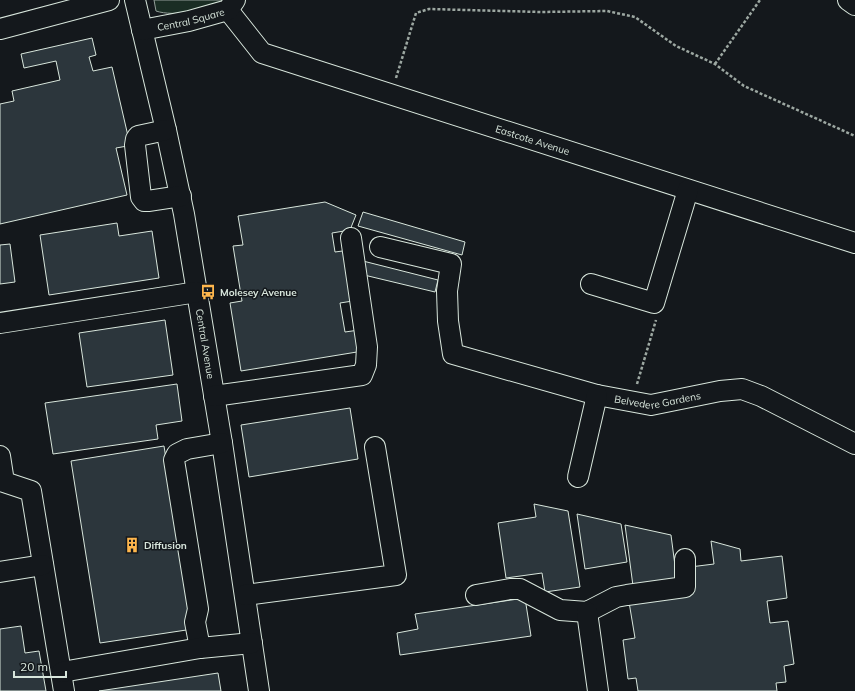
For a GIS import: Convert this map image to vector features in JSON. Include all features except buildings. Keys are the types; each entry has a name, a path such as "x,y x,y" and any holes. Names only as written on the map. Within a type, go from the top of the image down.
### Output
{"street":[{"path":"0,28 109,0"},
{"name":"Central Avenue","path":"135,0 181,196 222,443 259,691"},
{"path":"848,0 855,5"},
{"name":"Central Square","path":"142,30 189,21 232,5"},
{"name":"Eastcote Avenue","path":"232,5 262,53 391,93 855,243"},
{"path":"166,130 138,136 136,138 135,146 141,197 144,201 148,201 181,196"},
{"path":"591,284 654,303 688,190"},
{"path":"214,396 362,375 366,365 367,347 351,238"},
{"name":"Belvedere Gardens","path":"380,247 451,264 447,291 448,322 453,354 597,395 651,405 720,391 742,389 761,396 855,444"},
{"path":"0,323 197,292"},
{"path":"578,476 597,395"},
{"path":"200,648 195,622 198,609 174,460 177,454 187,449 222,443"},
{"path":"244,595 396,575 375,447"},
{"path":"0,456 4,482 31,491 63,682 200,648 252,643"},
{"path":"476,594 520,589 560,610 587,612 616,597 627,594 685,587 685,559"},
{"path":"0,572 43,565"},
{"path":"587,612 598,691"}],"path":[{"path":"715,64 760,0"},
{"path":"391,93 416,14 429,8 541,12 607,11 635,17 676,46 715,64 744,86 855,136"},
{"path":"632,402 660,305 654,303"}],"green space":[{"path":"154,0 223,0 209,7 191,12 163,13 156,11"}],"place":[{"name":"Molesey Avenue","path":"208,292"},
{"name":"Diffusion","path":"132,545"}]}
